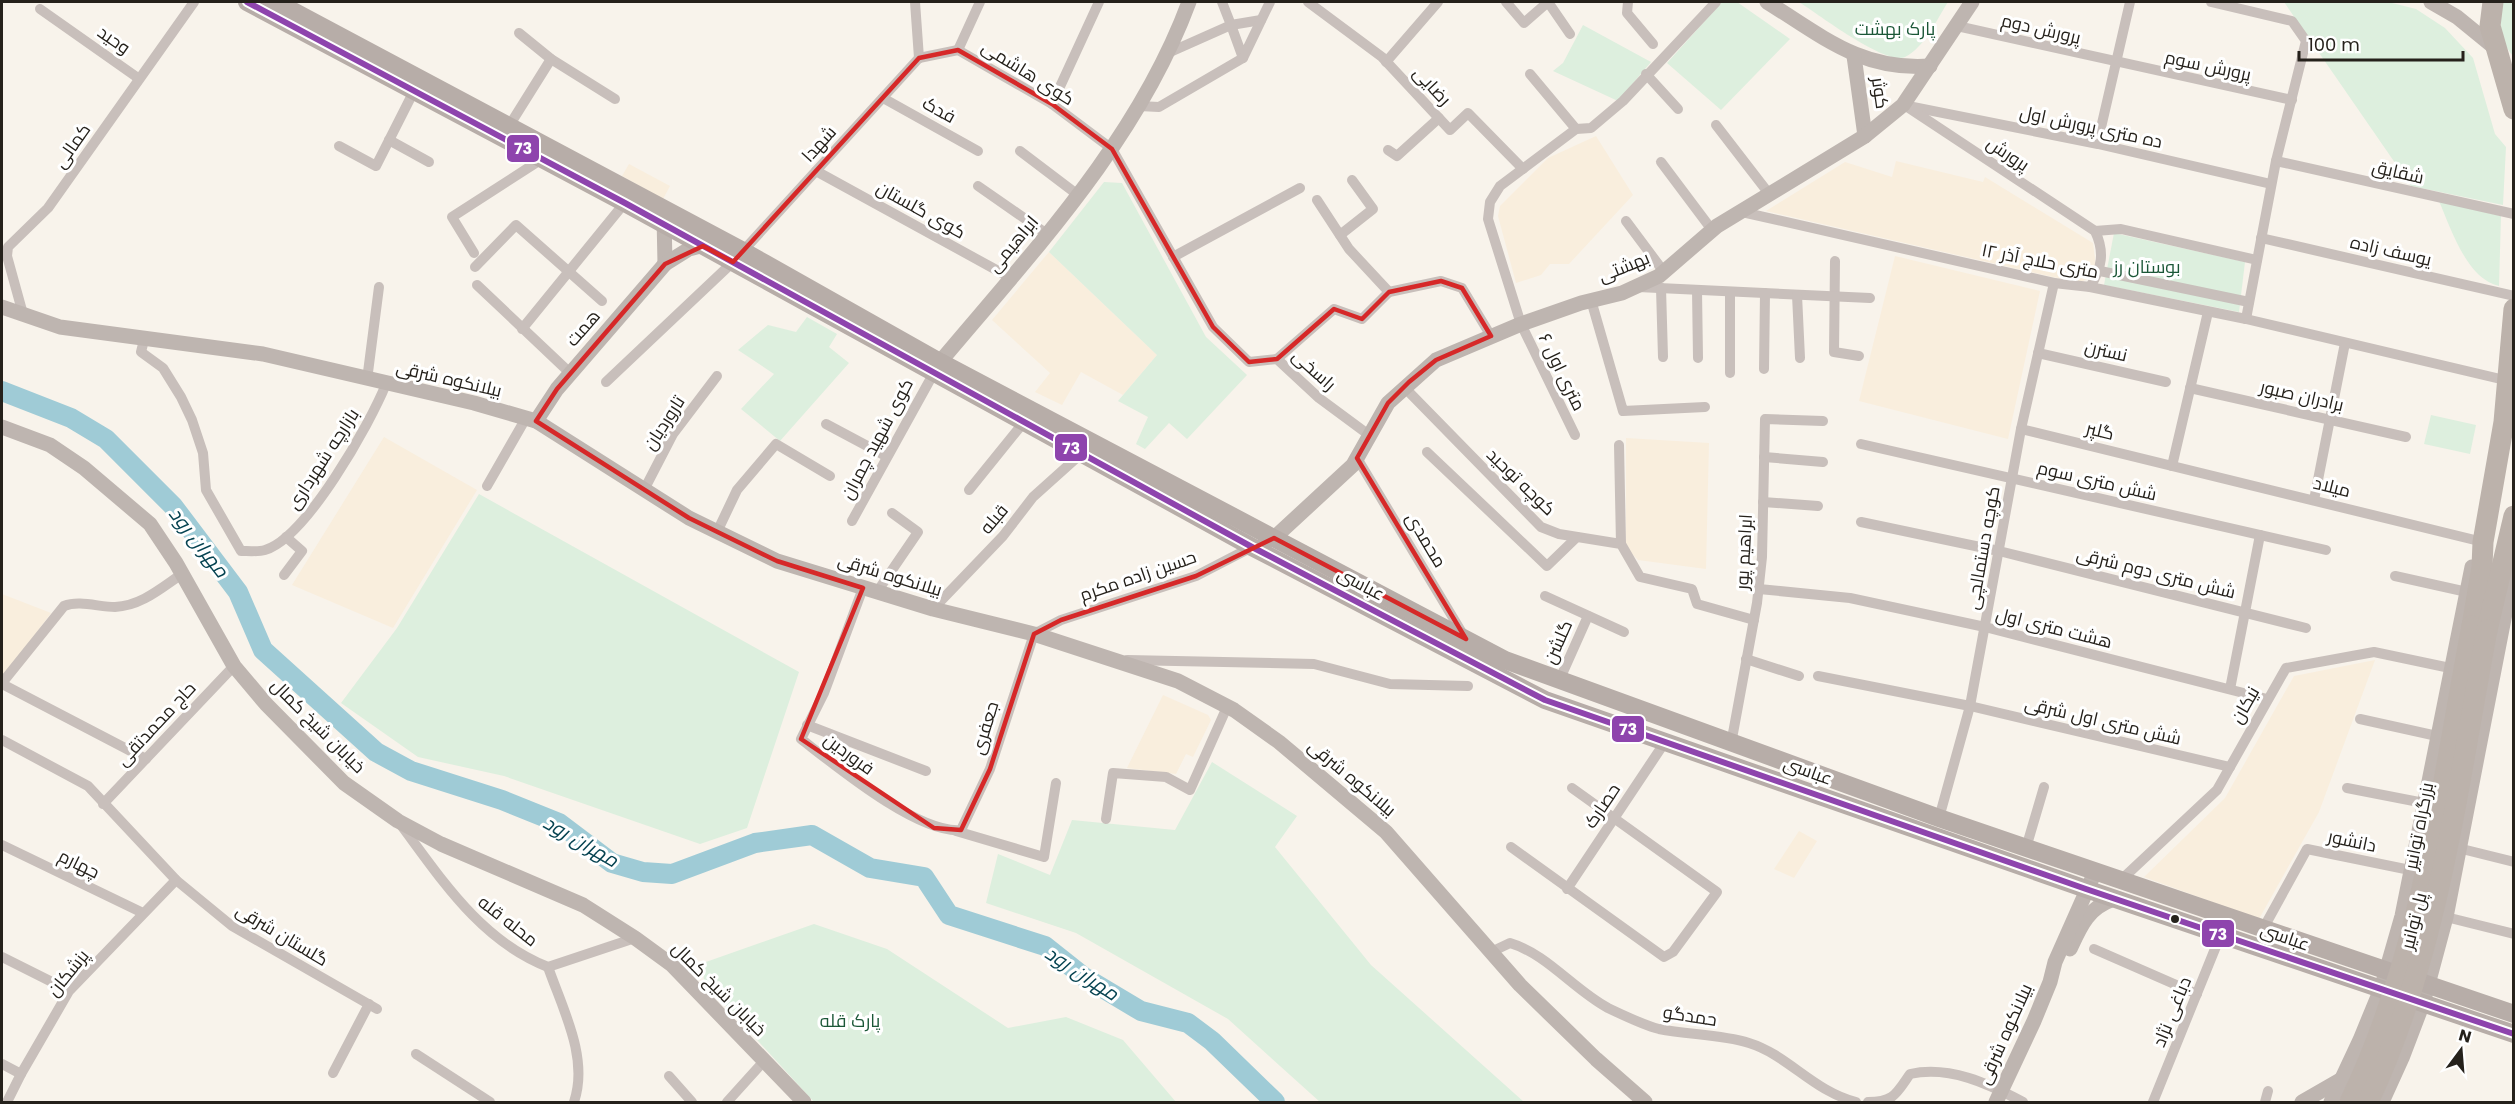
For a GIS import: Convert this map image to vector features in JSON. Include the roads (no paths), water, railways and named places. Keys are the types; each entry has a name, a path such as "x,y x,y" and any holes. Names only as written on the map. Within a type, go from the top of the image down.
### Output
{"highway":[{"path":"2493,2 2490,26 2514,109"},
{"name":"بزرگراه توانیر","path":"2480,628 2483,542 2509,381 2514,309"},
{"path":"2480,628 2511,536"},
{"name":"پل توانیر","path":"2350,1102 2368,1064 2398,985 2418,910 2480,628"},
{"name":"پل توانیر","path":"2368,1102 2383,1070 2416,979 2433,914 2480,628"}],"main road":[{"name":"عباسى","path":"247,2 417,86 664,217 722,240 738,257"},
{"name":"عباسى","path":"276,2 417,86 509,126 548,155"},
{"name":"عباسى","path":"664,217 703,246 738,257 1087,448 1274,538 1505,660 1939,818 2514,1014"},
{"name":"عباسى","path":"936,367 1024,422 1087,448 1252,547 1545,700 2114,899 2514,1034"}],"street":[{"name":"کمالی","path":"23,314 7,256 8,247 48,208 194,2"},
{"path":"915,2 919,58"},
{"path":"958,50 981,2"},
{"path":"1052,104 1099,2"},
{"name":"ابراهیمی","path":"936,367 1047,234 1112,149 1139,106 1167,53 1189,2"},
{"path":"1222,2 1243,58"},
{"path":"1139,106 1159,107 1243,58 1270,2"},
{"name":"رضایی","path":"1308,2 1386,62 1450,130 1468,113 1523,169"},
{"path":"1386,62 1438,2"},
{"path":"1506,2 1524,23 1548,2 1570,34"},
{"path":"1628,2 1627,13 1653,44"},
{"path":"1521,324 1488,219 1490,202 1500,186 1576,129 1591,128 1623,101 1716,2"},
{"name":"کوثر","path":"1767,2 1854,56 1896,67 1930,66"},
{"name":"بهشتی","path":"1274,538 1353,465 1388,403 1436,360 1521,324 1635,287 1664,272 1712,230 1865,136 1904,105 1972,2"},
{"path":"2100,132 2130,2"},
{"path":"2211,2 2292,21 2306,41 2271,184 2246,320"},
{"path":"2431,2 2457,17 2495,48"},
{"name":"وحید","path":"40,9 138,78"},
{"path":"1167,53 1231,25 1261,20"},
{"name":"پرورش دوم","path":"1957,26 2116,63"},
{"path":"519,33 551,59 615,99"},
{"name":"کوی هاشمی","path":"919,58 958,50 1052,104 1112,149"},
{"name":"کوثر","path":"1854,56 1865,136"},
{"name":"شهدا","path":"606,382 738,257 919,58"},
{"path":"509,126 551,59"},
{"name":"پرورش سوم","path":"2116,63 2292,100"},
{"path":"1530,74 1576,129"},
{"path":"1646,74 1678,109"},
{"path":"339,146 376,166 417,86"},
{"name":"فدک","path":"883,98 978,151"},
{"name":"ده متری پرورش اول","path":"1904,105 2097,144 2271,184"},
{"name":"پرورش","path":"1904,105 2095,231"},
{"path":"1388,150 1396,156 1439,118"},
{"path":"1716,126 1770,195"},
{"path":"389,140 429,162"},
{"name":"راسخی","path":"1112,149 1213,327 1249,362 1278,359 1319,398 1369,435"},
{"path":"1020,151 1078,195"},
{"path":"474,253 452,217 548,155"},
{"name":"شقایق","path":"2276,161 2514,214"},
{"path":"1661,162 1712,230"},
{"name":"کوی گلستان","path":"816,171 1011,278"},
{"path":"1340,235 1373,209 1352,180"},
{"path":"978,186 1047,234"},
{"path":"1173,257 1300,188"},
{"path":"522,329 629,198"},
{"path":"1317,200 1349,249 1389,292"},
{"name":"۱۲ متری حلاج آذر","path":"1742,212 2054,284 2090,287 2246,320 2509,381"},
{"path":"664,217 665,264"},
{"path":"1626,221 1664,272"},
{"path":"475,267 516,225 570,270 602,301"},
{"path":"2090,287 2100,271 2102,246 2095,231 2121,229 2257,260"},
{"name":"یوسف زاده","path":"2261,238 2514,296"},
{"name":"همت","path":"531,420 665,264 689,249 722,240"},
{"path":"1835,261 1834,352 1859,356"},
{"path":"2100,271 2249,302"},
{"path":"1278,359 1334,309 1362,319 1389,292 1441,281 1462,288 1491,336"},
{"name":"کوچه دستمالچی","path":"1939,818 1970,706 2021,429 2054,284"},
{"path":"477,285 570,373"},
{"path":"368,380 379,287"},
{"path":"1635,287 1870,298"},
{"path":"1661,288 1663,357"},
{"path":"1697,290 1698,358"},
{"path":"1730,292 1730,373"},
{"path":"1764,369 1765,293"},
{"path":"1797,295 1800,358"},
{"path":"1591,300 1623,411 1706,407"},
{"name":"بیلانکوه شرقی","path":"2,307 60,327 145,336 263,354 474,403 531,420 688,518 777,561 933,609 1034,634 1179,681 1227,706 1279,742 1386,832 1520,985 1596,1059 1645,1102"},
{"path":"2172,466 2208,312"},
{"name":"۶ متری اول","path":"1521,324 1575,435"},
{"name":"بازارچه شهرداری","path":"145,336 141,352 163,368 181,397 192,420 203,453 206,490 242,551 265,550 286,537 311,514 376,408 386,384"},
{"path":"2314,500 2344,342"},
{"name":"نسترن","path":"2038,353 2166,382"},
{"name":"کوی شهید چمران","path":"852,520 936,367"},
{"name":"تاروردیان","path":"644,490 673,434 717,376"},
{"name":"کوچه توحید","path":"1404,387 1540,528 1621,544"},
{"name":"برادران صبور","path":"2190,388 2406,437"},
{"name":"ابراهیم پور","path":"1731,744 1759,588 1764,419 1823,421"},
{"path":"487,486 531,420"},
{"path":"969,490 1024,422"},
{"path":"826,424 886,456"},
{"name":"خیابان شیخ کمال","path":"2,427 50,445 112,490 150,524 182,574 234,666 266,704 337,776 398,821 441,844 503,868 583,905 635,938 672,965 804,1102"},
{"name":"گلپر","path":"2021,429 2172,466"},
{"path":"717,532 737,490 776,444 830,476"},
{"name":"شش متری سوم","path":"1861,444 2326,550"},
{"path":"1619,445 1621,544 1640,577 1692,589 1697,604 1754,620"},
{"name":"قبله","path":"933,609 1003,536 1033,497 1087,448"},
{"path":"1427,452 1547,567 1577,537"},
{"path":"1764,457 1823,462"},
{"name":"محمدی","path":"1357,458 1466,639"},
{"name":"میلاد","path":"2172,466 2483,542"},
{"path":"1763,502 1818,506"},
{"path":"870,590 918,532 892,513"},
{"name":"شش متری دوم شرقی","path":"1860,522 1999,551 2306,628"},
{"path":"2230,689 2260,535"},
{"path":"2382,1102 2423,1003 2444,923 2510,588 2511,536"},
{"path":"284,575 302,551 286,537"},
{"path":"1252,547 1274,538"},
{"name":"بزرگراه توانیر","path":"2331,1102 2360,1041 2381,989 2402,916 2450,668 2473,563 2483,542"},
{"name":"حسین زاده مکرم","path":"1034,634 1061,620 1196,576 1252,547"},
{"path":"146,759 2,684 64,606 70,604 99,607 130,605 140,602 182,574"},
{"path":"2395,576 2467,592"},
{"name":"هشت متری اول","path":"1759,588 1850,598 1985,627 2267,699"},
{"name":"فروردین","path":"870,590 801,739 881,797 934,828 959,830"},
{"path":"1545,596 1624,632"},
{"name":"گلشن","path":"1559,681 1588,616"},
{"name":"جعفری","path":"959,830 990,769 1034,634"},
{"name":"نیکان","path":"2121,880 2217,790 2286,668 2374,652 2450,668"},
{"path":"1112,659 1218,664 1314,664 1390,684 1468,686"},
{"path":"1746,659 1799,676"},
{"name":"حاج محمدتقی","path":"103,804 234,666"},
{"name":"شش متری اول شرقی","path":"1818,676 1970,706 2230,767"},
{"path":"1106,819 1113,773 1166,777 1190,790 1227,706"},
{"path":"2360,719 2437,736"},
{"path":"807,725 926,771"},
{"name":"گلستان شرقی","path":"2,740 88,786 176,880 232,926 373,1007 333,1073"},
{"name":"حصارک","path":"1567,889 1665,742"},
{"path":"959,830 1044,857 1056,783"},
{"path":"2026,848 2044,787"},
{"path":"1511,848 1664,957 1673,952 1717,892 1572,788"},
{"path":"2347,788 2424,803"},
{"name":"محله قله","path":"398,821 454,896 474,917 524,956 548,967 635,938"},
{"name":"چهارم","path":"2,845 143,913"},
{"path":"2458,848 2514,862"},
{"name":"دانشور","path":"2263,929 2307,849 2410,870"},
{"name":"بیلانکوه شرقی","path":"2050,982 2055,962 2095,872"},
{"name":"پزشکان","path":"7,1102 69,991 176,880"},
{"name":"بیلانکوه شرقی","path":"1998,1096 2050,982 2063,963 2089,913 2100,904 2114,899"},
{"path":"2402,916 2409,925 2419,931 2432,932 2444,923 2514,934"},
{"name":"دباغی نژاد","path":"2152,1102 2221,934"},
{"name":"حمدگو","path":"1491,952 1510,943 1528,948 1570,983 1608,1008 1657,1029 1750,1043 1830,1093 1856,1102"},
{"path":"2094,949 2197,994"},
{"path":"2,957 58,985"},
{"path":"548,967 580,1061 578,1091 574,1102"},
{"path":"2360,1041 2372,1038 2386,1041 2397,1049 2402,1058"},
{"path":"416,1054 490,1102"},
{"path":"727,1102 765,1061"},
{"path":"2,1064 21,1074"},
{"path":"1868,1102 1886,1102 1894,1096 1910,1074 1941,1070 1998,1096 2024,1102"},
{"path":"669,1076 692,1102"},
{"path":"2302,1102 2342,1079"},
{"path":"2265,1102 2268,1091"}],"waterway":[{"name":"مهران رود","path":"2,391 71,418 106,439 173,506 238,592 263,650 376,752 411,771 502,800 559,823 612,863 643,872 672,874 755,843 812,835 870,868 924,877 949,915 1045,946 1084,977 1141,1011 1188,1023 1212,1041 1275,1102"}],"park label":[{"name":"پارک بهشت","path":"1895,29"},
{"name":"بوستان رز","path":"2147,267"},
{"name":"پارک قله","path":"850,1021"}]}
